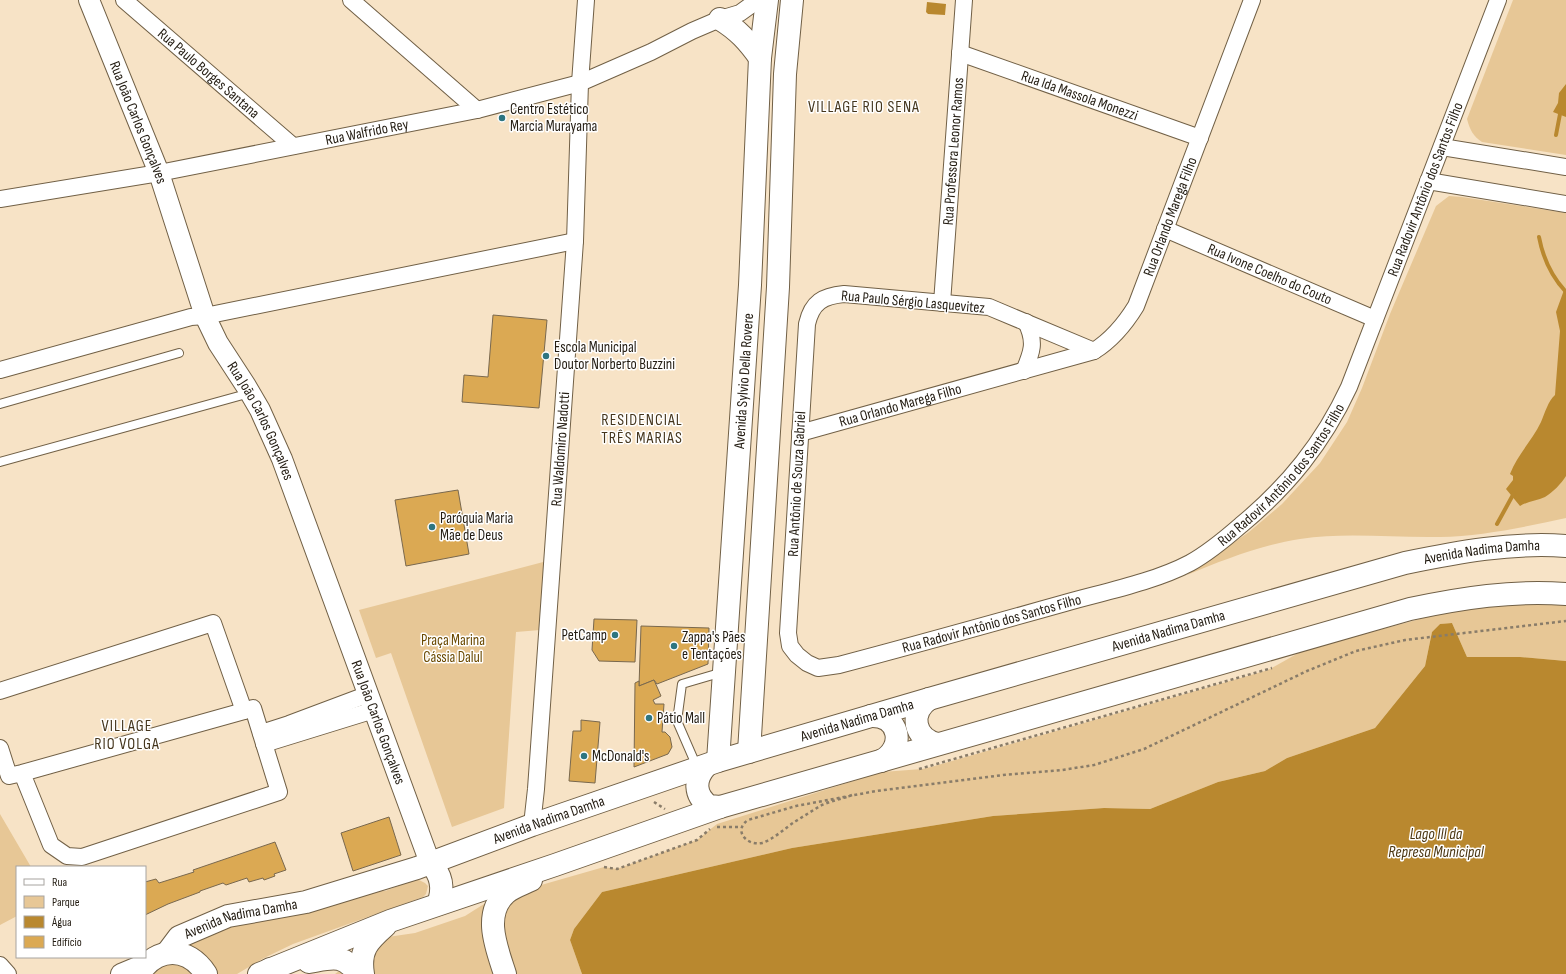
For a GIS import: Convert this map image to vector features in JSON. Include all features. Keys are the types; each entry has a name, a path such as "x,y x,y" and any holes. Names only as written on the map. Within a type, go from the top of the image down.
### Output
{"main road":[{"name":"Avenida Sylvio Della Rovere","path":"707,765 724,671 750,285 760,58 767,0"},
{"name":"Avenida Sylvio Della Rovere","path":"748,752 778,287 785,74 792,0"},
{"path":"720,19 733,27 748,41 760,58"},
{"path":"750,285 778,287"},
{"name":"Avenida Nadima Damha","path":"167,953 179,937 228,916 306,902 423,859 532,825 707,765 929,699 1405,563 1447,554 1490,549 1541,545 1566,546"},
{"path":"265,972 390,921 720,807 1410,609 1492,595 1539,593 1566,594"},
{"path":"724,671 753,672"},
{"path":"929,699 920,707 916,724 921,735 931,743 937,744"},
{"path":"871,716 877,716 888,720 897,734 895,747 892,753 881,761"},
{"path":"707,765 697,780 697,790 702,800 709,806 720,807"},
{"path":"423,859 437,872 441,882 441,893 438,904"},
{"path":"506,974 495,940 492,924 496,906 505,893 535,878 555,865"},
{"path":"363,974 362,966 364,948 390,921"},
{"path":"131,972 155,957 167,953 179,953 190,957 200,965 206,974"},
{"path":"265,972 336,958 345,960 358,974"}],"street":[{"name":"Rua Paulo Borges Santana","path":"124,0 293,146"},
{"path":"351,0 477,110"},
{"name":"Rua Waldomiro Nadotti","path":"532,825 536,789 575,241 580,83 586,0"},
{"name":"Rua Walfrido Rey","path":"720,19 740,0"},
{"name":"Rua Walfrido Rey","path":"0,199 159,172 477,110 580,83 651,52 692,31 720,19 740,13 758,0"},
{"name":"Rua Professora Leonor Ramos","path":"942,303 964,0"},
{"name":"Rua Orlando Marega Filho","path":"800,433 1094,351 1107,343 1118,332 1136,306 1252,0"},
{"name":"Rua Radovir Antônio dos Santos Filho","path":"807,663 818,668 839,666 1138,582 1189,563 1228,536 1257,512 1300,467 1324,435 1349,387 1498,0"},
{"name":"Rua João Carlos Gonçalves","path":"93,3 159,172 205,316 218,343 251,393 282,459 372,702 423,859"},
{"name":"Rua Ida Massola Monezzi","path":"960,53 1200,138"},
{"path":"1442,147 1566,167"},
{"path":"1428,182 1566,204"},
{"name":"Rua Ivone Coelho do Couto","path":"1165,229 1375,319"},
{"path":"0,370 191,317 205,316 575,241"},
{"name":"Rua Paulo Sérgio Lasquevitez","path":"819,301 827,296 844,294 988,307 1094,351"},
{"name":"Rua Antônio de Souza Gabriel","path":"807,663 797,655 790,646 788,633 807,324 809,315 819,301"},
{"path":"1024,371 1033,347 1031,332 1026,322"},
{"path":"0,691 213,623 244,711"},
{"path":"262,739 289,724 372,702"},
{"path":"0,748 9,776 253,708 279,792 82,857 67,856 51,845 22,773"},
{"path":"0,965 8,974"}],"lane":[{"path":"0,404 179,353"},
{"path":"0,462 251,393"},
{"path":"707,765 677,721 682,684 724,671"}],"path":[{"path":"706,828 741,827 748,820 796,806 876,791 1003,775 1081,768 1144,749 1307,671 1356,651 1405,640 1566,621"},
{"path":"741,827 742,834 747,840 752,843 761,843 769,840 821,806 852,795"},
{"path":"654,801 665,809 677,848"}],"green space":[{"path":"1513,0 1566,0 1566,155 1482,142 1474,135 1468,123 1467,119"},
{"path":"1449,196 1566,213 1566,518 1535,525 1472,535 1440,537 1335,536 1300,539 1257,549 1187,575 1249,532 1282,504 1320,463 1347,422 1362,388 1390,314 1436,206"},
{"name":"Praça Marina Cássia Dalul","path":"547,561 540,630 516,632 504,808 452,827 391,653 376,658 359,610"},
{"path":"1566,603 1566,661 1520,657 1467,657 1452,623 1440,624 1432,632 1425,666 1375,728 1287,758 1265,771 1218,782 1150,809 1104,808 993,816 792,848 602,892 574,929 570,940 582,974 335,974 381,938 415,933 465,916 484,904 499,897 604,867 617,869 697,840 717,824 882,772 931,767 1268,670 1302,651 1442,613 1495,605"},
{"path":"0,814 30,866 16,866 16,917 0,925"},
{"path":"417,879 428,886 426,894 423,897 293,944 264,958 237,974 211,974 187,948 189,939 202,933 367,890 385,891"},
{"path":"178,962 196,974 149,974 159,965"}],"water":[{"path":"927,2 946,4 945,15 928,14 926,12"},
{"path":"1566,84 1566,117 1553,112 1558,103 1559,93"},
{"path":"1564,290 1566,290 1566,476 1557,488 1545,497 1520,506 1506,489 1513,480 1513,476 1510,474 1513,467 1537,429 1555,395 1560,331 1556,312"},
{"name":"Lago III da Represa Municipal","path":"1452,623 1467,657 1520,657 1566,661 1566,974 582,974 570,940 574,929 602,892 792,848 993,816 1104,808 1150,809 1218,782 1265,771 1287,758 1375,728 1425,666 1432,632 1440,624"}],"building":[{"name":"Escola Municipal Doutor Norberto Buzzini","path":"493,315 547,320 539,408 462,402 464,375 488,377"},
{"name":"Paróquia Maria Mãe de Deus","path":"458,490 469,554 406,566 395,500"},
{"name":"PetCamp","path":"594,619 637,620 635,662 599,661 592,650"},
{"name":"Zappa's Pães e Tentações","path":"641,626 709,628 708,664 657,684 654,680 639,686"},
{"name":"Pátio Mall","path":"654,680 661,696 653,700 655,704 664,704 662,732 665,732 670,737 672,747 668,754 634,767 635,683 639,681 639,686"},
{"name":"McDonald's","path":"581,720 600,722 595,783 569,781 573,731 581,731"},
{"path":"389,817 401,855 353,871 341,833"},
{"path":"275,842 286,870 274,874 275,876 264,880 263,878 249,882 247,878 226,885 223,883 168,904 146,915 146,882 156,879 159,883 194,872 193,870"}],"waterway":[{"path":"1556,135 1560,114 1566,108"},
{"path":"1539,237 1548,266 1556,280 1566,292"},
{"path":"1497,524 1514,493"}],"place":[{"name":"Centro Estético Marcia Murayama","path":"502,118"},
{"name":"Escola Municipal Doutor Norberto Buzzini","path":"546,356"},
{"name":"Paróquia Maria Mãe de Deus","path":"432,527"},
{"name":"PetCamp","path":"615,635"},
{"name":"Zappa's Pães e Tentações","path":"674,646"},
{"name":"Pátio Mall","path":"649,718"},
{"name":"McDonald's","path":"584,756"}],"district":[{"name":"VILLAGE RIO SENA","path":"864,107"},
{"name":"RESIDENCIAL TRÊS MARIAS","path":"642,429"},
{"name":"VILLAGE RIO VOLGA","path":"127,735"}]}
